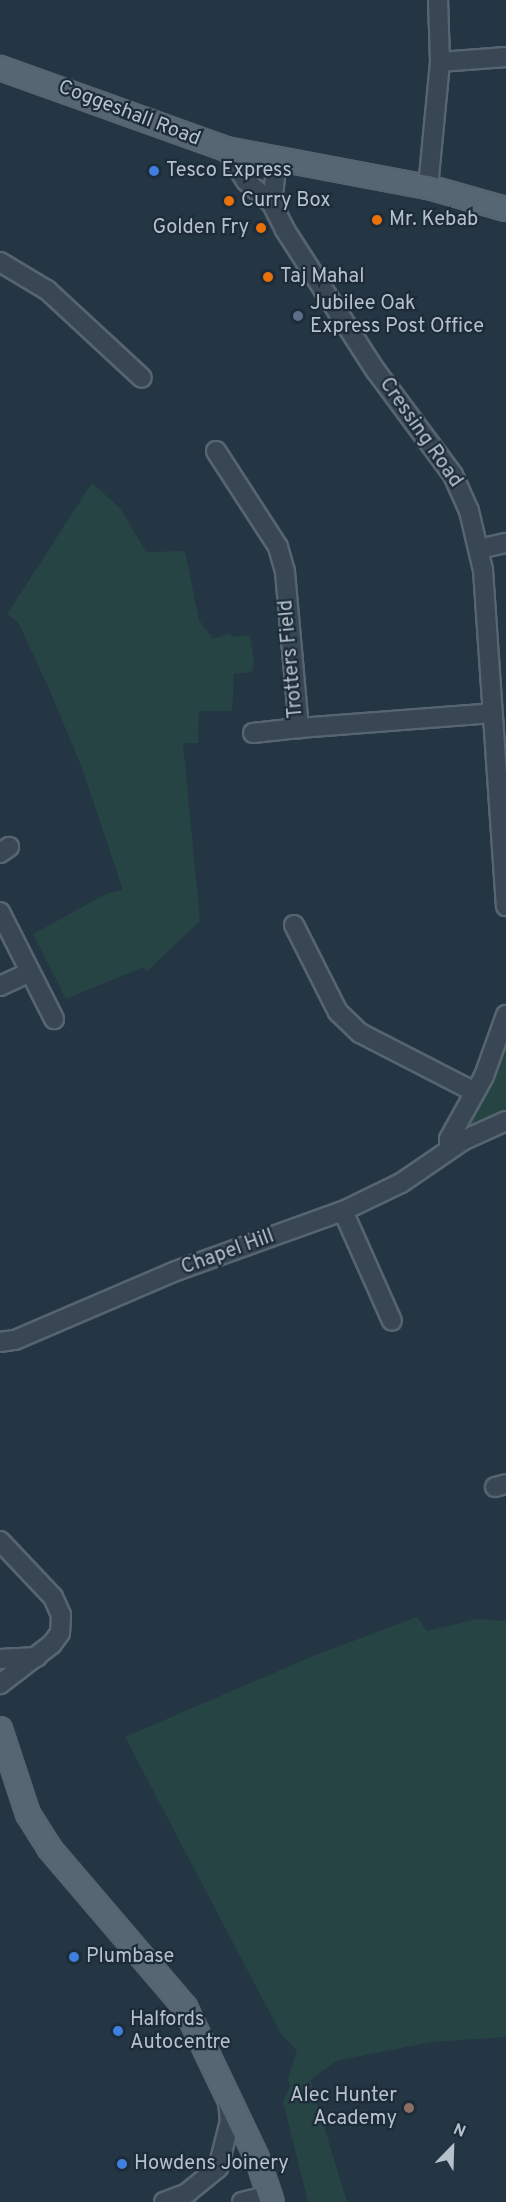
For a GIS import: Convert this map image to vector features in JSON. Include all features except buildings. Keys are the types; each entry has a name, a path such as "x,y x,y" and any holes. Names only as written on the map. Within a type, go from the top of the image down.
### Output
{"main road":[{"name":"Coggeshall Road","path":"0,68 226,149 428,187 506,209"},
{"path":"0,1729 28,1814 50,1849 185,2007 271,2198"},
{"path":"0,1763 16,1783"}],"street":[{"path":"428,187 440,62 438,0"},
{"path":"440,62 506,57"},
{"name":"Cressing Road","path":"226,149 246,181 272,204 306,265 376,371 453,475 479,549 506,906"},
{"path":"272,204 277,160"},
{"path":"0,262 47,290 142,378"},
{"name":"Trotters Field","path":"216,451 278,548 285,572 298,728 492,713"},
{"path":"479,549 506,543"},
{"path":"252,733 298,728"},
{"path":"0,912 54,1019"},
{"path":"294,925 338,1012 360,1033 476,1092"},
{"path":"0,986 30,972"},
{"path":"449,1150 449,1139 476,1092 506,1015"},
{"name":"Chapel Hill","path":"0,1342 21,1338 176,1271 343,1211 401,1183 449,1150 506,1121"},
{"path":"343,1211 392,1321"},
{"path":"0,1541 53,1597 61,1615 60,1633 37,1657 0,1684"},
{"path":"0,1659 37,1657"},
{"path":"164,2202 187,2193 218,2168 230,2121 228,2099"},
{"path":"242,2202 271,2198"}],"green space":[{"path":"92,483 121,509 146,552 185,551 199,620 213,639 230,633 233,637 250,635 254,663 252,672 234,674 232,711 199,711 198,743 183,743 200,921 147,971 143,967 66,999 33,934 108,893 123,890 82,768 50,691 18,622 7,614"},
{"path":"506,1034 506,1111 479,1124 467,1124"},
{"path":"417,1617 427,1631 477,1619 506,1621 506,2037 432,2042 336,2061 310,2080 347,2202 308,2202 283,2101 290,2086 288,2078 297,2051 281,2034 125,1737 313,1656"}],"place":[{"name":"Tesco Express","path":"154,171"},
{"name":"Curry Box","path":"229,201"},
{"name":"Mr. Kebab","path":"377,220"},
{"name":"Golden Fry","path":"261,228"},
{"name":"Taj Mahal","path":"268,277"},
{"name":"Jubilee Oak Express Post Office","path":"298,316"},
{"name":"Plumbase","path":"74,1957"},
{"name":"Halfords Autocentre","path":"118,2031"},
{"name":"Alec Hunter Academy","path":"409,2108"},
{"name":"Howdens Joinery","path":"122,2164"}]}
